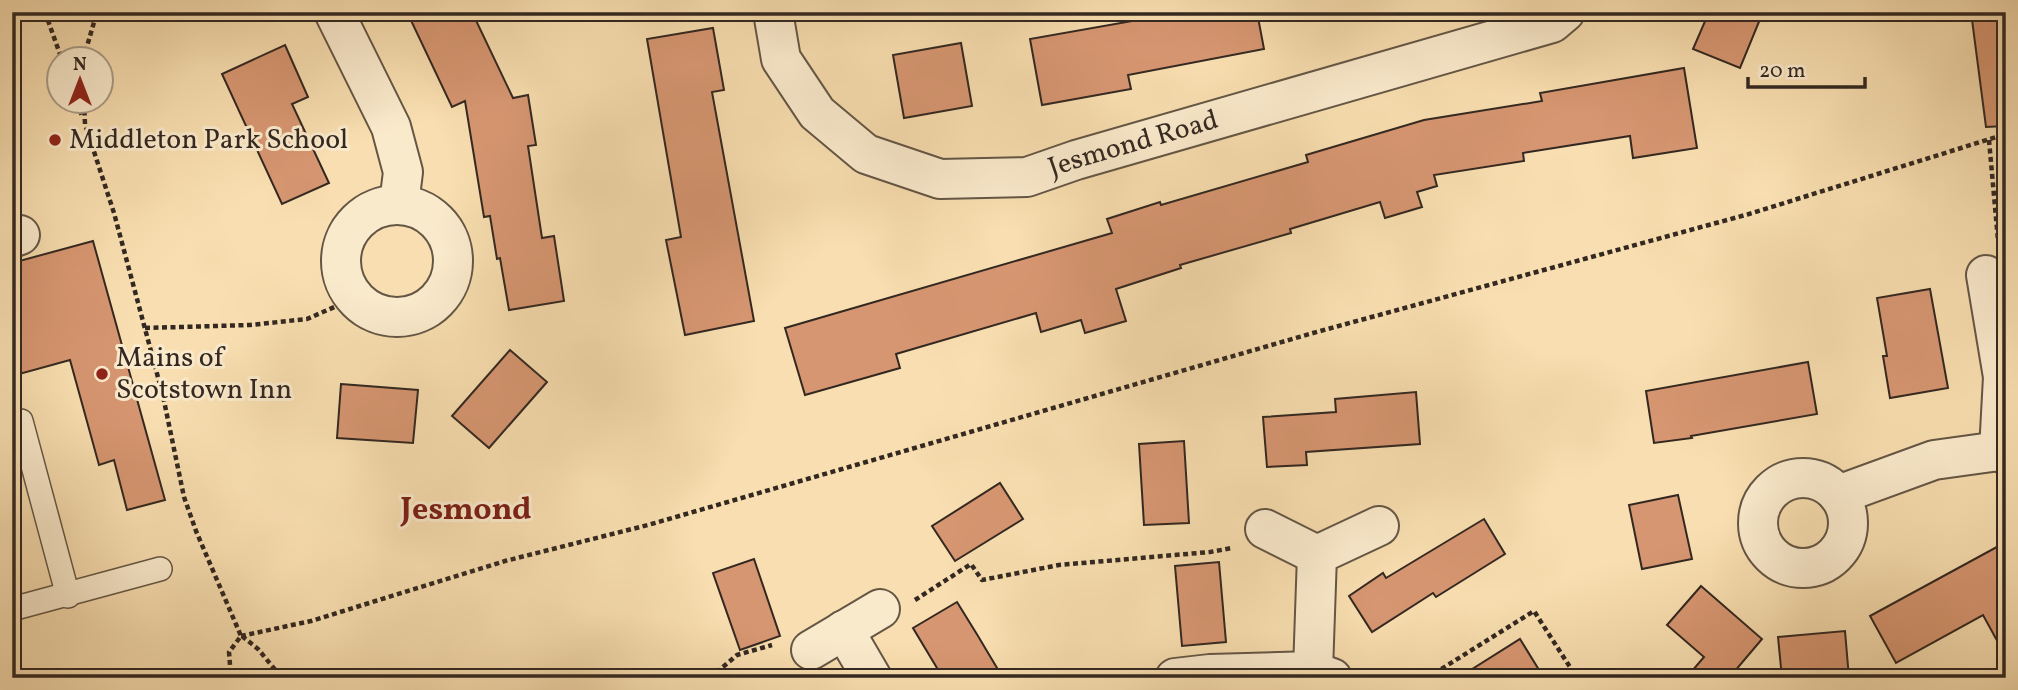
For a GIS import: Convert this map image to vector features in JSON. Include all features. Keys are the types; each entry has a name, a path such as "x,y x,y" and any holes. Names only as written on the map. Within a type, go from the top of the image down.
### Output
{"street":[{"path":"334,12 391,127 403,172 399,204"},
{"name":"Jesmond Road","path":"773,12 781,58 817,113 866,154 940,180 1027,177 1076,160 1552,23 1565,12"},
{"path":"399,204 417,208 433,217 446,231 453,248 453,267 448,285 438,300 423,311 405,316 386,316 369,310 355,298 344,279 341,257 346,236 359,219 378,208 399,204"},
{"path":"1838,495 1934,460 2002,453 2003,377 1986,275"},
{"path":"1317,555 1379,526"},
{"path":"1265,528 1317,555"},
{"path":"1175,678 1210,674 1322,675 1317,555"},
{"path":"811,650 880,609"},
{"path":"844,631 872,678"}],"lane":[{"path":"22,421 68,596"},
{"path":"12,610 160,569"}],"path":[{"path":"45,12 57,46"},
{"path":"87,46 97,12"},
{"path":"82,116 114,213 163,396 184,497 196,531 241,636 258,649 282,678"},
{"path":"85,116 85,124"},
{"path":"231,678 229,652 241,636 311,621 505,561 648,525 1313,333 1749,214 2006,134"},
{"path":"1986,275 1999,243 1989,140"},
{"path":"145,328 250,326 307,319 355,298"},
{"path":"880,609 892,615 971,564 982,580 1059,565 1239,547 1265,528"},
{"path":"1427,678 1534,611 1577,678"},
{"path":"710,678 737,655 794,638 811,650"}],"building":[{"path":"407,12 472,12 513,98 528,95 536,145 528,146 542,238 554,236 564,301 509,310 490,216 484,217 465,101 452,107"},
{"path":"1154,12 1257,12 1264,49 1128,75 1131,89 1042,105 1030,39 1155,17"},
{"path":"1709,12 1763,12 1740,68 1693,49"},
{"path":"1971,12 2006,12 2006,126 1986,127"},
{"path":"713,28 724,90 712,92 754,321 685,335 666,240 681,237 647,39"},
{"path":"961,43 972,106 904,118 893,55"},
{"path":"285,45 308,97 292,104 329,183 282,204 222,74"},
{"path":"1684,68 1697,148 1633,158 1630,136 1523,153 1524,161 1434,175 1437,186 1417,192 1422,207 1385,218 1380,202 1290,229 1291,233 1180,265 1181,268 1116,289 1126,321 1085,333 1081,320 1041,332 1036,313 896,354 900,368 805,395 785,328 1112,233 1107,219 1308,162 1306,155 1424,120 1542,101 1540,93"},
{"name":"Mains of Scotstown Inn","path":"93,241 165,500 127,510 114,460 99,465 70,360 12,376 12,263"},
{"path":"1930,289 1948,388 1890,398 1883,356 1887,356 1877,298"},
{"path":"510,350 547,382 489,448 452,416"},
{"path":"1808,362 1817,414 1654,443 1646,391"},
{"path":"341,384 418,390 413,443 337,438"},
{"path":"1416,392 1420,444 1306,452 1307,465 1267,467 1263,417 1336,412 1335,399"},
{"path":"1184,441 1189,523 1144,525 1139,444"},
{"path":"1000,483 1023,519 955,561 932,526"},
{"path":"1678,495 1692,559 1642,569 1629,505"},
{"path":"1484,519 1505,554 1436,597 1433,593 1372,632 1349,596 1383,573 1386,578"},
{"path":"2006,542 2006,657 1983,615 1896,663 1870,616"},
{"path":"754,559 780,636 740,650 713,573"},
{"path":"1219,562 1226,642 1182,646 1175,566"},
{"path":"1701,586 1762,639 1729,678 1686,678 1704,657 1667,625"},
{"path":"957,602 1003,678 943,678 913,628"},
{"path":"1845,631 1849,678 1782,678 1778,637"},
{"path":"1520,639 1544,678 1458,678"}],"place":[{"name":"Middleton Park School","path":"55,140"},
{"name":"Mains of Scotstown Inn","path":"102,374"}],"district":[{"name":"Jesmond","path":"466,511"}]}
